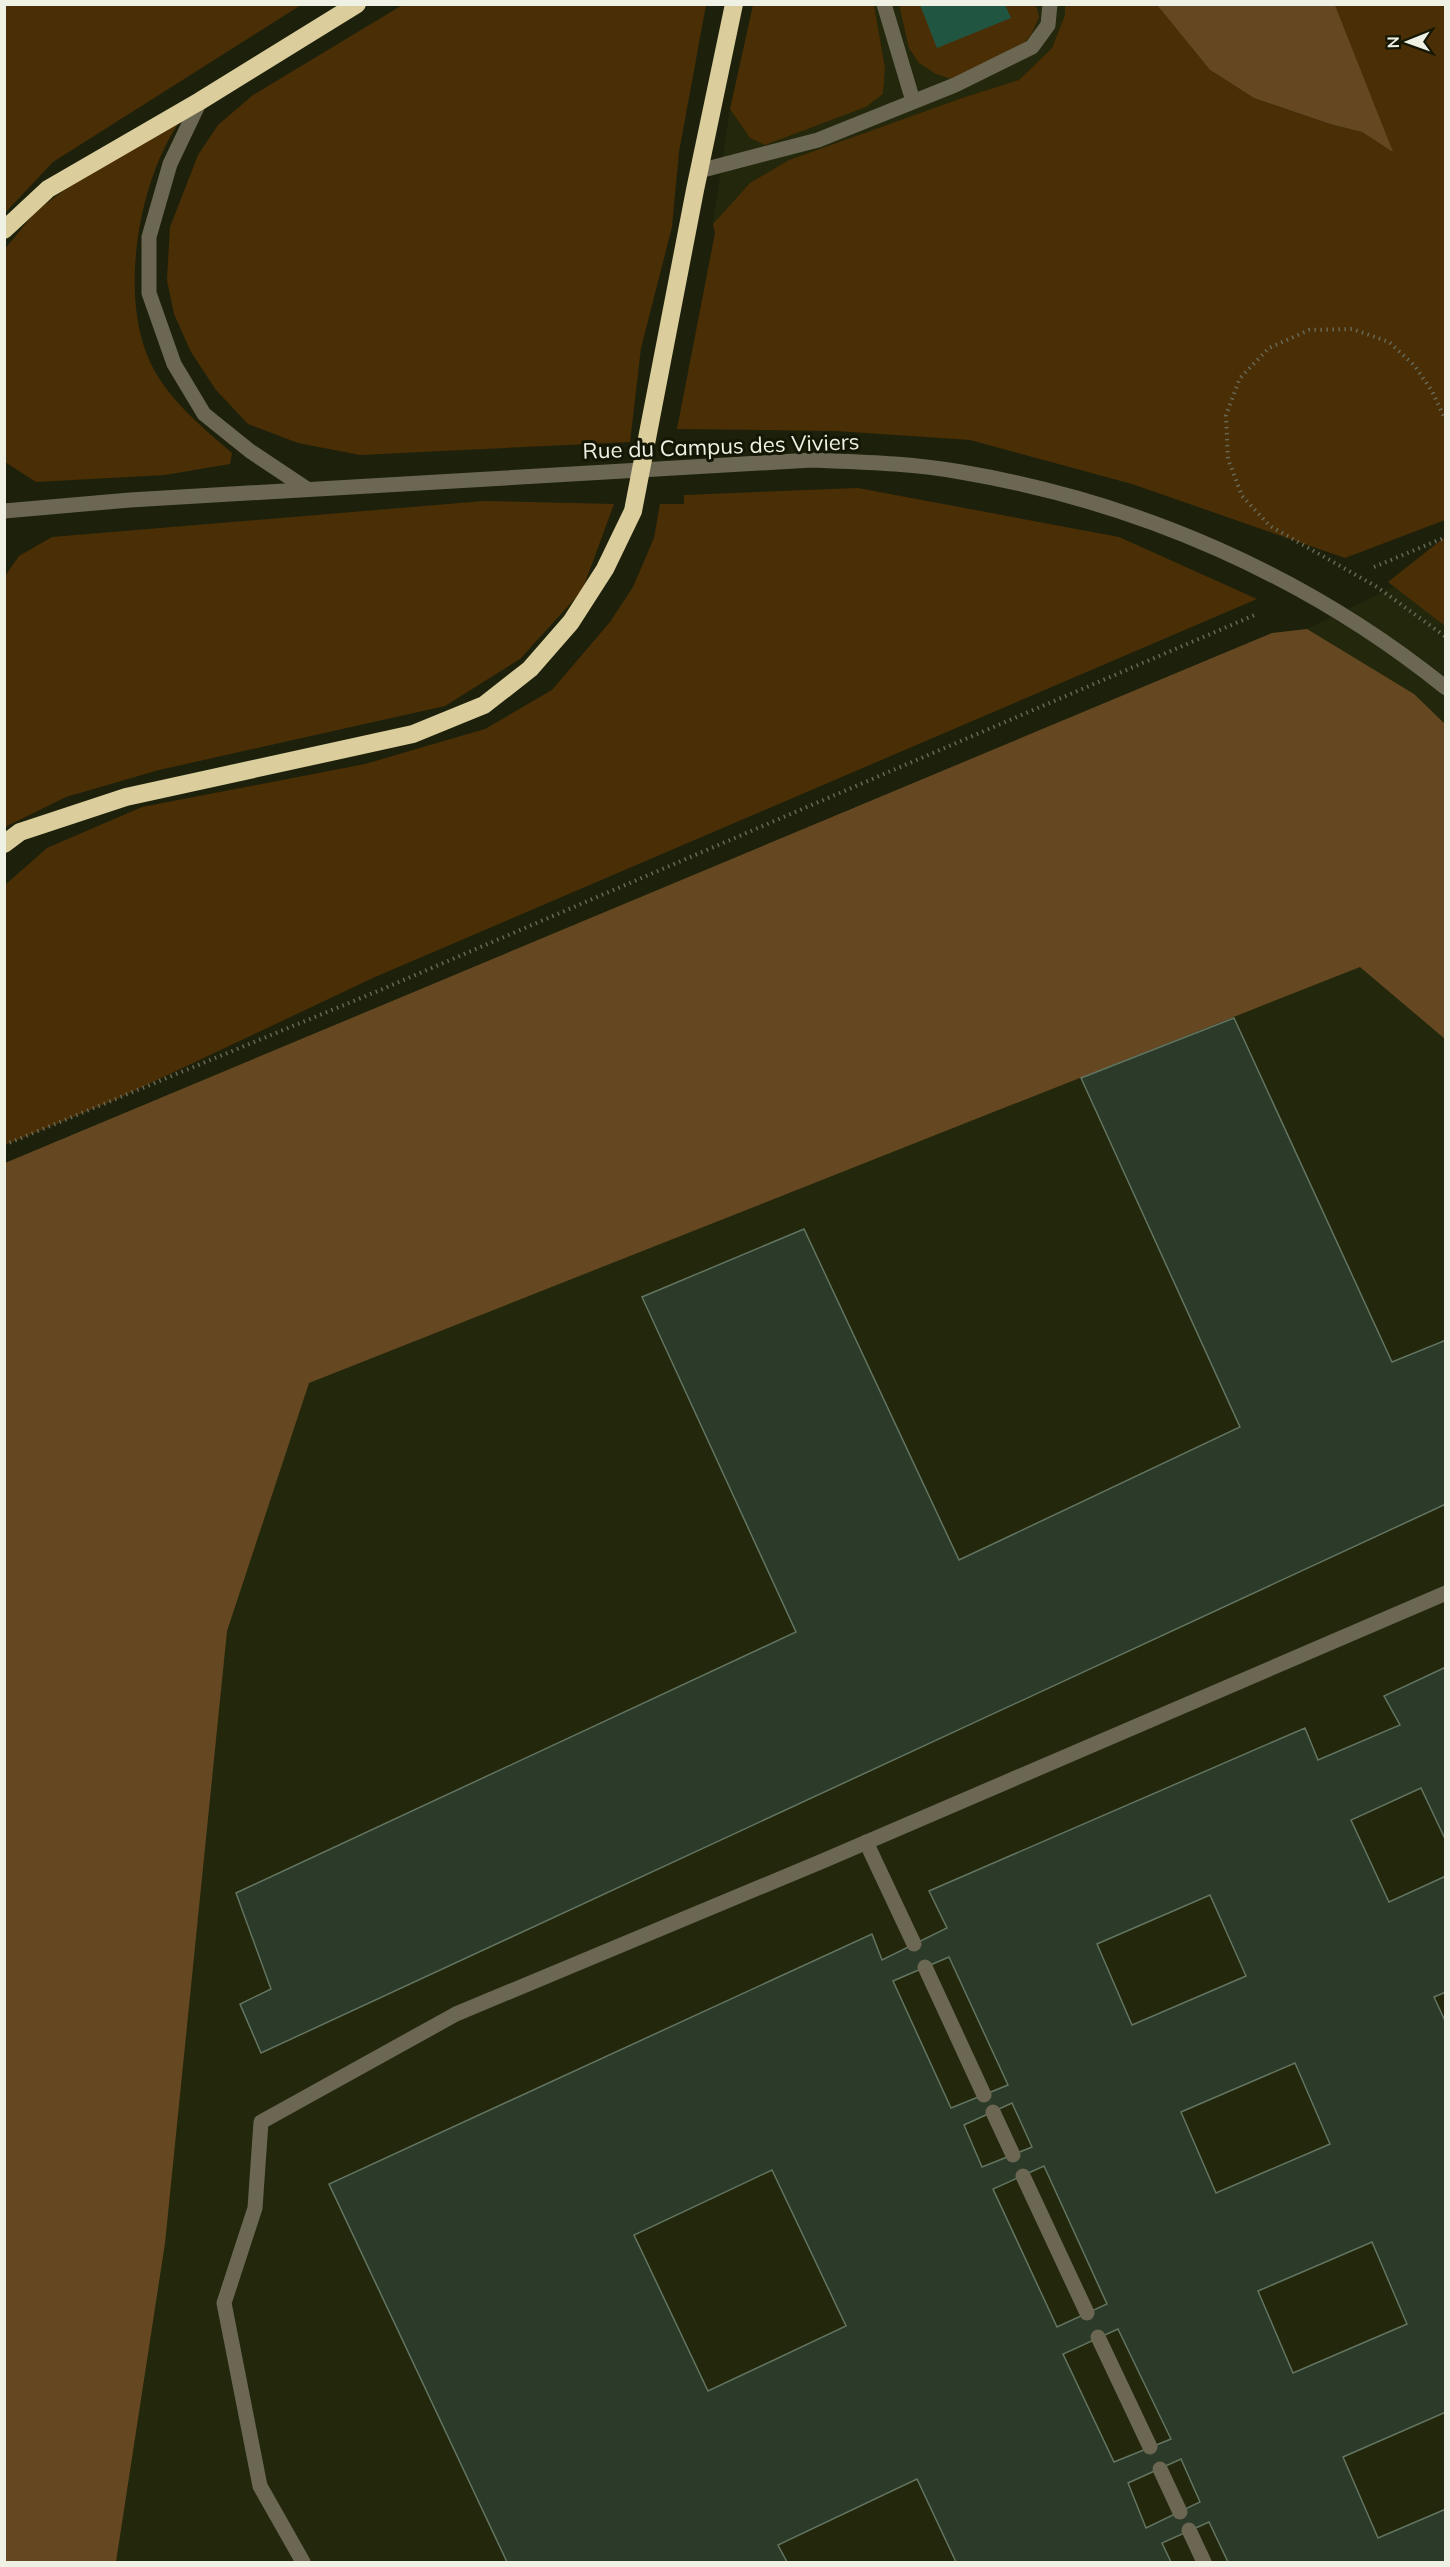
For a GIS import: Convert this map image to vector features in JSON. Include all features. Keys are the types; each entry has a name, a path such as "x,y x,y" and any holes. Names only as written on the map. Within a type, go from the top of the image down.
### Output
{"highway":[{"path":"4,230 48,189 200,101 357,4"},
{"path":"4,844 20,832 126,796 413,734 484,705 530,669 571,622 605,569 633,511 734,4"}],"street":[{"path":"884,4 913,100"},
{"path":"699,171 818,140 955,85 1032,47 1048,25 1050,4"},
{"path":"200,101 170,164 149,237 149,293 174,364 204,414 250,451 306,489"},
{"name":"Rue du Campus des Viviers","path":"4,511 130,500 812,460 896,464 961,471 1128,512 1227,553 1291,583 1334,608 1405,655 1446,687"},
{"path":"303,2562 260,2486 224,2303 255,2208 261,2122 456,2014 866,1842 1446,1593"},
{"path":"866,1842 914,1944"},
{"path":"925,1967 984,2095"},
{"path":"993,2112 1013,2155"},
{"path":"1023,2176 1087,2313"},
{"path":"1098,2337 1150,2447"},
{"path":"1160,2469 1180,2512"},
{"path":"1189,2530 1204,2562"}],"path":[{"path":"1446,421 1432,391 1414,365 1389,342 1353,329 1309,330 1269,348 1240,378 1226,416 1228,459 1242,496 1270,526 1377,587 1446,638"},
{"path":"1374,567 1446,537"},
{"path":"4,1145 378,992 1257,614"}],"shaded area":[{"path":"5,4 301,5 53,162 5,213"},
{"path":"404,4 706,5 679,152 672,227 641,348 630,442 360,455 298,443 248,424 216,390 191,352 174,314 167,280 170,227 198,155 218,125 253,95"},
{"path":"753,5 874,5 885,68 883,94 866,107 765,145 750,138 730,109"},
{"path":"874,5 1065,5 1065,15 1052,48 1019,80 789,160 750,183 713,224 730,109 750,138 765,145 866,107 883,94 885,68"},
{"path":"899,5 1036,5 1039,17 1031,35 1012,57 951,79 936,74 919,63 909,48"},
{"path":"920,5 1005,5 1011,18 937,48"},
{"path":"1065,5 1157,5 1210,70 1254,98 1330,124 1362,132 1392,151 1335,5 1445,5 1445,520 1345,558 1132,484 970,440 836,431 677,429 715,233 713,224 750,183 789,160 1019,80 1052,48 1065,15"},
{"path":"1157,5 1335,5 1393,152 1362,132 1330,124 1254,98 1210,70"},
{"path":"178,124 152,178 143,209 137,242 136,308 142,339 159,379 188,413 232,453 230,464 165,475 36,482 5,462 4,250 36,211 102,162"},
{"path":"858,488 1119,537 1257,599 375,977 117,1099 5,1145 5,885 47,848 142,807 365,764 485,729 552,690 610,622 633,587 654,538 660,504 684,504 684,495"},
{"path":"484,501 614,504 582,591 520,659 445,706 159,770 66,797 5,827 5,576 19,556 52,537"},
{"path":"1445,537 1445,626 1388,582"},
{"path":"1395,586 1446,626 1445,2562 5,2562 5,1163 1272,633 1307,629"},
{"path":"1307,629 1414,694 1445,724 1445,1039 1360,967 309,1383 227,1631 165,2243 116,2562 5,2562 5,1163 1272,633"}],"building":[{"path":"1234,1018 1392,1362 1446,1340 1446,1504 261,2053 240,2004 271,1989 236,1893 796,1632 642,1297 804,1229 959,1560 1240,1427 1081,1078"},
{"path":"1446,1667 1446,1841 1421,1788 1351,1820 1389,1902 1446,1876 1446,1992 1434,1997 1446,2023 1446,2412 1343,2457 1378,2538 1446,2509 1446,2562 1228,2562 1209,2522 1162,2543 1171,2562 956,2562 917,2479 778,2545 787,2562 507,2562 329,2184 872,1934 882,1960 947,1928 929,1891 1305,1728 1318,1760 1400,1725 1384,1696","holes":["1210,1895 1246,1976 1132,2025 1097,1944","949,1957 1008,2085 951,2108 893,1981","1295,2063 1330,2144 1216,2193 1181,2112","1012,2103 1032,2147 982,2167 964,2125","1044,2166 1107,2304 1057,2327 993,2189","772,2170 846,2326 708,2391 634,2235","1372,2242 1407,2324 1293,2373 1258,2291","1118,2329 1171,2439 1114,2462 1063,2354","1181,2459 1200,2502 1146,2528 1128,2483"]}]}
